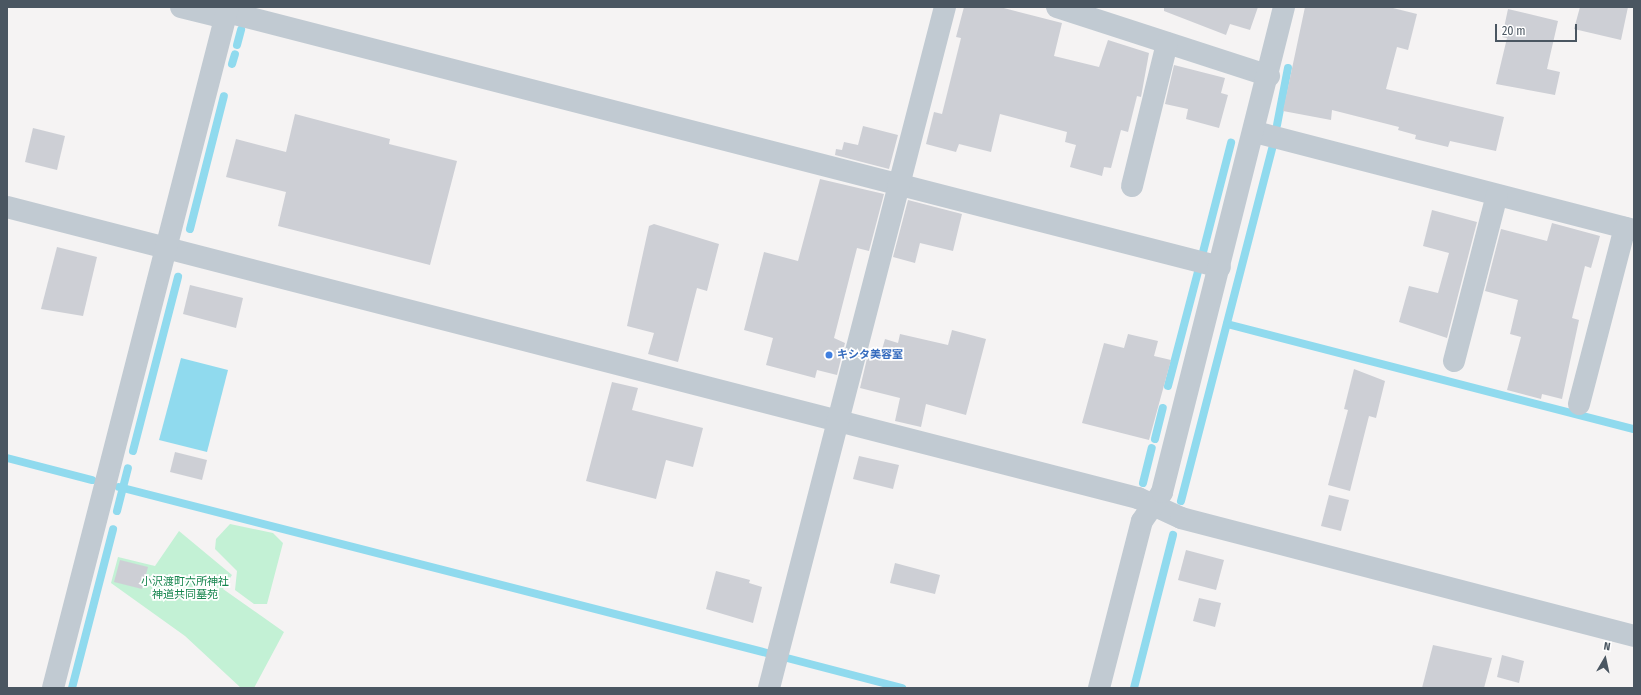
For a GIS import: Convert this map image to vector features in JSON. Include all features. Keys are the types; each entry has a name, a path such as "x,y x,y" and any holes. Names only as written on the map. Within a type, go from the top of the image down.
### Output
{"street":[{"path":"181,7 227,12 1220,267"},
{"path":"769,688 945,7"},
{"path":"1057,7 1269,76"},
{"path":"1099,688 1142,521 1162,492 1255,132 1284,7"},
{"path":"53,688 227,12"},
{"path":"1132,186 1166,43"},
{"path":"1255,132 1629,229 1579,404"},
{"path":"1454,361 1497,194"},
{"path":"7,207 1138,498 1180,518 1634,636"}],"green space":[{"path":"230,524 273,533 283,543 267,604 254,604 235,590 237,571 215,549 216,539"},
{"name":"小沢渡町六所神社 神道共同墓苑","path":"179,531 232,575 223,589 284,632 254,688 241,688 185,636 111,583 118,557 155,566"}],"water":[{"path":"181,358 228,370 207,452 159,440"}],"building":[{"path":"964,7 1000,7 1062,23 1054,56 1099,67 1108,40 1149,53 1141,97 1137,96 1128,132 1121,130 1111,168 1104,167 1102,176 1070,167 1076,145 1065,142 1067,132 1000,114 991,152 959,144 956,152 926,144 934,112 942,114 961,38 956,37"},
{"path":"1164,7 1258,7 1250,30 1230,24 1226,35 1164,11"},
{"path":"1305,7 1389,7 1417,14 1408,50 1397,47 1386,89 1504,117 1496,151 1450,141 1448,147 1415,139 1416,135 1398,130 1399,127 1332,110 1331,120 1283,111"},
{"path":"1580,7 1628,7 1621,40 1574,29"},
{"path":"1508,9 1558,21 1547,69 1560,72 1555,95 1496,84 1507,38 1502,37"},
{"path":"1174,65 1225,78 1221,93 1228,95 1219,128 1186,119 1188,109 1165,104"},
{"path":"295,114 390,139 389,144 457,161 430,265 278,226 286,192 226,177 236,139 286,152"},
{"path":"863,126 898,135 889,169 835,155 836,149 842,150 844,142 858,145"},
{"path":"33,128 65,136 57,170 25,162"},
{"path":"820,179 884,194 869,251 857,248 834,338 845,343 837,375 817,370 815,378 766,365 773,338 744,330 764,252 798,261"},
{"path":"908,200 962,214 953,251 920,243 915,263 893,257"},
{"path":"1432,210 1477,222 1447,338 1399,322 1409,286 1438,293 1449,253 1423,246"},
{"path":"1552,223 1600,236 1591,268 1585,266 1572,318 1579,320 1562,399 1542,394 1541,399 1507,390 1521,337 1510,334 1518,300 1485,291 1501,229 1547,241"},
{"path":"654,224 719,244 707,291 697,288 678,362 648,354 654,333 627,326 649,226"},
{"path":"57,247 97,257 83,316 41,309"},
{"path":"190,285 243,298 236,328 183,314"},
{"path":"952,330 986,339 966,415 926,404 921,427 895,421 900,398 860,388 869,350 881,353 885,339 898,343 900,334 948,345"},
{"path":"1128,334 1158,341 1154,356 1171,360 1149,440 1082,423 1104,343 1124,348"},
{"path":"1354,369 1385,381 1376,418 1369,416 1350,491 1328,485 1348,410 1344,409"},
{"path":"612,382 638,388 632,410 703,428 693,467 666,460 656,499 586,481"},
{"path":"175,452 207,460 202,480 170,472"},
{"path":"859,456 899,465 893,489 853,479"},
{"path":"1329,495 1349,500 1341,531 1321,526"},
{"path":"1186,550 1224,560 1216,590 1178,580"},
{"path":"120,560 148,567 142,589 114,582"},
{"path":"895,563 940,575 935,594 890,583"},
{"path":"716,571 750,580 749,583 762,587 753,623 706,609"},
{"path":"1199,598 1221,603 1215,627 1193,621"},
{"path":"1433,645 1492,658 1484,688 1422,688"},
{"path":"1502,655 1524,661 1519,683 1497,677"}],"waterway":[{"path":"237,45 241,30"},
{"path":"232,64 235,54"},
{"path":"1277,125 1288,68"},
{"path":"190,229 224,96"},
{"path":"1202,256 1231,143"},
{"path":"1181,501 1272,149"},
{"path":"1168,386 1199,268"},
{"path":"133,451 178,277"},
{"path":"1227,324 1634,429"},
{"path":"1155,439 1163,408"},
{"path":"1143,483 1152,448"},
{"path":"7,458 92,480"},
{"path":"117,511 128,468"},
{"path":"119,487 767,653"},
{"path":"72,688 113,529"},
{"path":"1134,688 1173,535"},
{"path":"787,658 902,688"}],"place":[{"name":"キシタ美容室","path":"829,355"}]}
